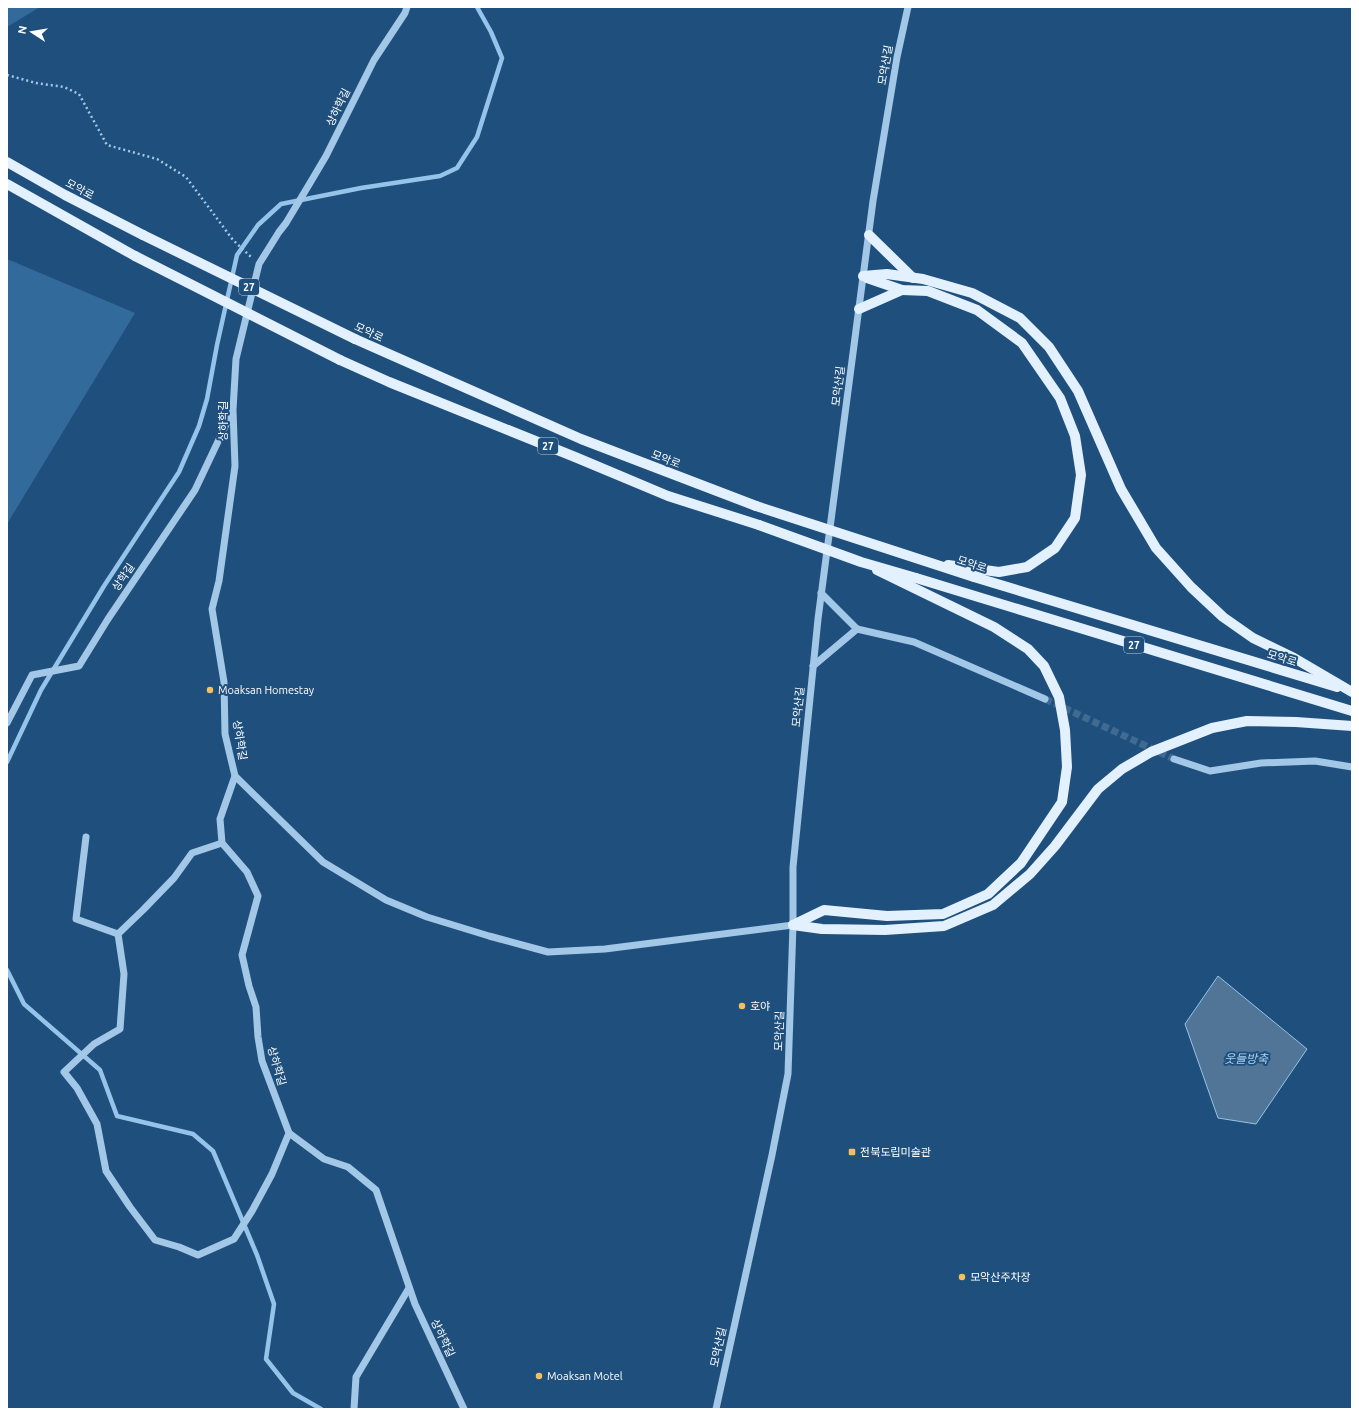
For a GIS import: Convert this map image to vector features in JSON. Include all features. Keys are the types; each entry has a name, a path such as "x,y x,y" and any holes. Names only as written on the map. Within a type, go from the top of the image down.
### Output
{"main road":[{"name":"모악로","path":"7,162 65,195 143,235 355,339 581,439 756,506 974,577 1352,692"},
{"name":"27","path":"7,184 134,256 340,360 389,382 668,496 861,562 1352,711"},
{"path":"869,235 913,278"},
{"path":"863,276 887,274 923,279 972,293 1020,318 1049,347 1078,391 1121,489 1156,548 1191,588 1224,617 1253,638 1294,658 1352,692"},
{"path":"863,276 902,290 928,291 977,310 1022,343 1060,398 1075,436 1081,475 1075,518 1055,548 1027,567 999,572 951,566 907,555"},
{"path":"858,309 902,290"},
{"path":"793,925 824,910 887,916 942,914 988,894 1021,863 1062,802 1068,767 1065,730 1059,697 1044,666 1028,649 994,627 861,562"},
{"path":"793,925 822,929 885,930 944,926 994,905 1030,874 1055,846 1098,789 1122,769 1151,752 1212,728 1247,721 1296,722 1352,726"}],"street":[{"name":"상하학길","path":"407,7 405,13 374,60 326,156 310,184 259,264 236,359 233,410 235,466 219,581 212,609 224,682 225,734 235,776 220,819 222,843 247,872 258,896 242,954 249,986 256,1007 258,1036 262,1061 289,1133 324,1159 348,1167 376,1190 415,1304 464,1409"},
{"name":"모악산길","path":"716,1409 772,1155 788,1074 793,925 793,867 821,593 858,309 897,57 908,7"},
{"name":"상학길","path":"7,723 32,675 79,666 108,619 195,490 233,410"},
{"path":"821,593 857,629 914,642 1045,699"},
{"path":"813,666 857,629"},
{"path":"1174,759 1210,771 1261,763 1315,761 1352,767"},
{"path":"235,776 323,862 386,900 427,917 548,952 605,949 793,925"},
{"path":"86,837 76,919 118,934"},
{"path":"118,934 174,878 192,853 222,843"},
{"path":"118,934 124,974 120,1029 94,1044 64,1072 77,1088 97,1124 106,1171 130,1207 155,1240 179,1247 198,1255 234,1239 252,1211 272,1174 289,1133"},
{"path":"354,1409 356,1377 409,1288"}],"path":[{"path":"7,75 36,84 64,87 79,94 108,145 157,159 186,177 233,240 259,264"}],"shaded area":[{"path":"7,7 40,7 7,27"},
{"path":"7,259 135,313 7,524"}],"water":[{"name":"웃들방축","path":"1218,976 1307,1049 1256,1124 1218,1118 1185,1024"}],"waterway":[{"path":"7,762 41,690 104,586 179,472 199,426 207,399 217,345 237,255 258,225 281,204 361,188 440,176 457,168 477,137 502,58 491,32 477,7"},
{"path":"7,970 24,1004 100,1070 117,1116 193,1134 213,1151 257,1255 274,1304 266,1359 293,1393 321,1409"}],"tunnel":[{"path":"1045,699 1174,759"}],"place":[{"name":"Moaksan Homestay","path":"210,690"},
{"name":"호야","path":"742,1006"},
{"name":"전북도립미술관","path":"852,1152"},
{"name":"모악산주차장","path":"962,1277"},
{"name":"Moaksan Motel","path":"539,1376"}]}
